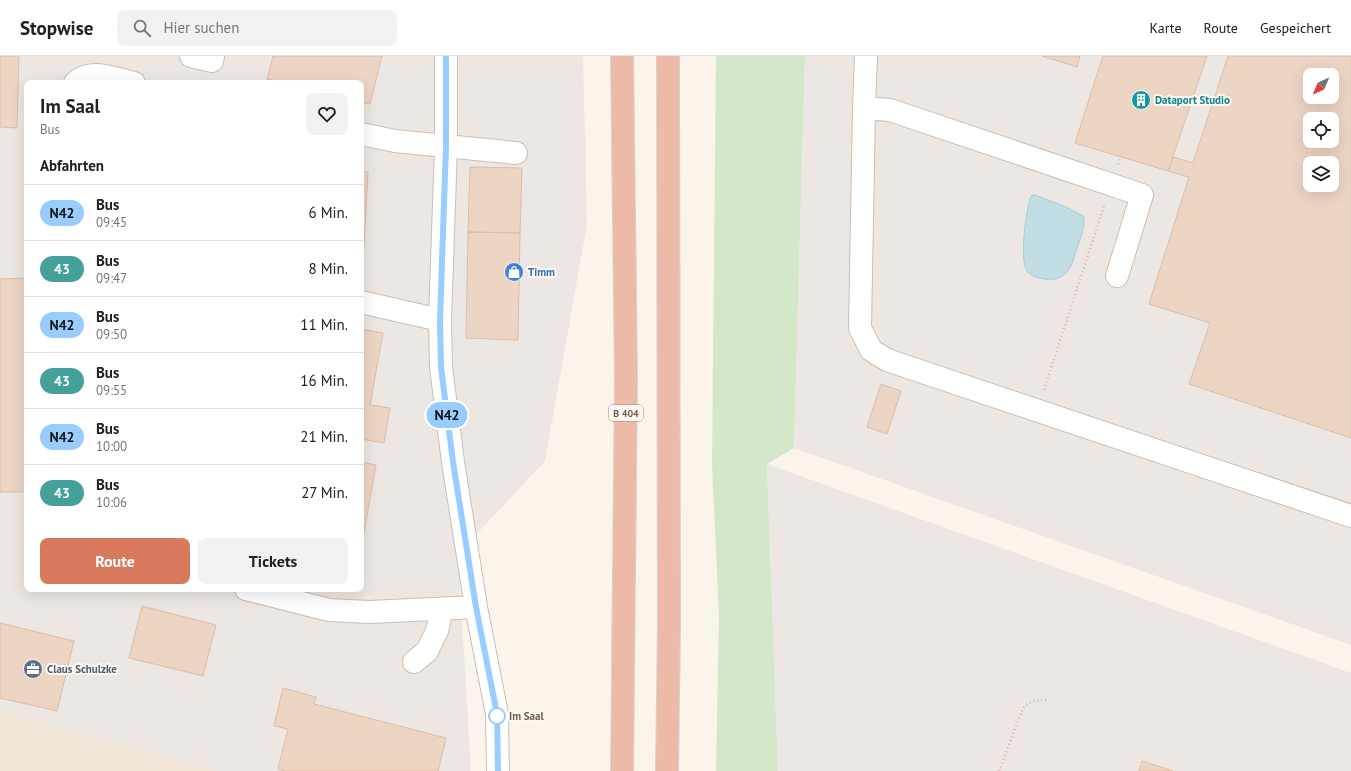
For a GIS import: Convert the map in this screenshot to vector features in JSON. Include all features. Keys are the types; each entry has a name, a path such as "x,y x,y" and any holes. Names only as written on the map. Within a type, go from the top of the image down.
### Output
{"highway":[{"name":"B 404","path":"622,56 626,384 622,771"},
{"path":"667,771 669,625 668,56"}],"street":[{"path":"191,56 212,61 213,56"},
{"path":"446,56 446,146 440,320 441,367 453,462 476,607 497,714 498,771"},
{"path":"866,56 860,328 871,350 887,360 1351,516"},
{"path":"78,80 81,77 94,74 121,80"},
{"path":"864,108 890,110 1142,194 1117,276"},
{"path":"364,135 395,141 516,153"},
{"path":"364,303 440,320"},
{"path":"258,592 329,610 369,612 476,607"},
{"path":"414,662 427,651 437,631 442,609"}],"path":[{"path":"1037,411 1121,156"},
{"path":"999,771 1023,708 1033,700 1049,700"}],"shaded area":[{"path":"0,56 583,56 587,224 545,461 458,554 471,771 217,771 0,710"},
{"path":"805,56 1351,56 1351,645 794,448"},
{"path":"767,464 1351,673 1351,771 778,771"},
{"path":"0,710 217,771 0,771"}],"green space":[{"path":"716,56 805,56 794,448 767,464 778,771 716,771 719,617 712,464"}],"water":[{"path":"1035,195 1066,207 1083,216 1084,219 1083,230 1071,266 1064,275 1059,278 1044,279 1035,276 1027,271 1025,265 1023,246 1025,223 1031,196"}],"building":[{"path":"0,56 19,56 17,128 0,127"},
{"path":"273,56 382,56 370,104 364,103 364,80 267,79"},
{"path":"1042,56 1080,56 1077,67"},
{"name":"Dataport Studio","path":"1103,56 1207,56 1168,171 1075,143"},
{"path":"1228,56 1351,56 1351,438 1189,384 1210,323 1149,304 1189,177 1168,171 1173,157 1193,163"},
{"path":"470,167 522,168 520,233 468,232"},
{"path":"364,171 368,172 364,246"},
{"path":"468,232 520,233 518,340 466,338"},
{"path":"24,278 24,492 0,492 0,279"},
{"path":"364,330 383,333 370,405 390,408 384,443 364,440"},
{"path":"881,384 901,391 887,434 867,427"},
{"path":"364,463 376,465 364,532"},
{"path":"142,606 216,625 203,676 129,658"},
{"name":"Claus Schulzke","path":"0,623 74,641 57,711 0,698"},
{"path":"283,688 316,697 314,704 446,738 438,771 286,771 278,769 288,729 274,726"},
{"path":"1142,761 1173,771 1139,771"}],"bus line":[{"name":"N42","path":"446,56 446,146 440,320 441,367 453,462 476,607 497,714 498,771"}],"place":[{"name":"Dataport Studio","path":"1141,100"},
{"name":"Timm","path":"514,272"},
{"name":"Claus Schulzke","path":"33,669"},
{"name":"Im Saal","path":"497,716"}]}
